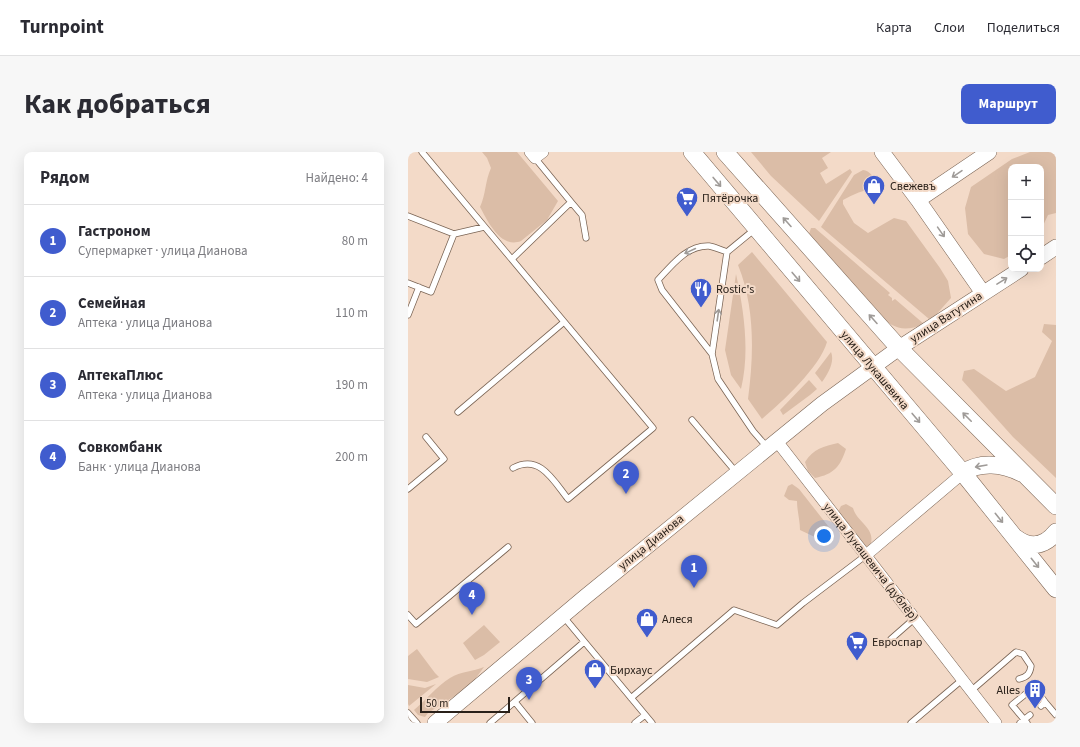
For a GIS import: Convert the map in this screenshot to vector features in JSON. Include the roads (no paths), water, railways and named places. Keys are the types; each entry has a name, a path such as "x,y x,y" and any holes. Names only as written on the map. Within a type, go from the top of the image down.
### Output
{"main road":[{"name":"улица Лукашевича","path":"692,152 755,229 963,473 1056,589"},
{"path":"725,152 899,348 1055,505"},
{"path":"882,152 918,200 983,293"},
{"path":"918,200 988,152"},
{"path":"1044,255 1056,247"},
{"name":"улица Ватутина","path":"872,367 1016,272"},
{"name":"улица Дианова","path":"435,723 736,473 872,367"},
{"path":"963,473 980,466 996,465 1011,469 1026,476"},
{"path":"1014,537 1022,543 1032,546 1042,544 1051,539 1056,532"}],"street":[{"name":"улица Лукашевича (дублёр)","path":"772,444 915,618 963,678 996,723"},
{"path":"865,556 963,473"}],"lane":[{"path":"422,152 653,428 568,499 539,465 522,463 513,468"},
{"path":"536,154 582,215 586,238"},
{"path":"512,259 571,202"},
{"path":"408,216 454,234 484,227"},
{"path":"755,229 727,252 712,354 718,379 753,431 772,444"},
{"path":"408,283 431,292 454,234"},
{"path":"712,354 662,290 658,280 681,255 698,247 709,246 727,252"},
{"path":"408,315 419,287"},
{"path":"458,412 564,322"},
{"path":"692,420 736,473"},
{"path":"408,489 444,459 426,437"},
{"path":"408,615 416,624 508,547"},
{"path":"631,698 734,610 777,625 803,603 865,556"},
{"path":"562,616 652,723"},
{"path":"890,640 915,618"},
{"path":"490,723 584,642"},
{"path":"972,690 1016,652 1023,654 1031,666 1030,672 1026,678 1019,679"},
{"path":"911,723 963,678"},
{"path":"1030,715 1023,722 1012,705 1034,687 1043,704 1056,715"},
{"path":"515,702 532,723"},
{"path":"408,713 417,723"},
{"path":"635,723 645,715"}],"place":[{"name":"Свежевъ","path":"874,206"},
{"name":"Пятёрочка","path":"687,218"},
{"name":"Rostic's","path":"701,308"},
{"name":"Семейная","path":"626,494"},
{"name":"Гастроном","path":"694,588"},
{"name":"Совкомбанк","path":"472,615"},
{"name":"Алеся","path":"647,638"},
{"name":"Евроспар","path":"857,662"},
{"name":"Бирхаус","path":"595,690"},
{"name":"АптекаПлюс","path":"529,700"},
{"name":"Alles","path":"1035,710"}]}
